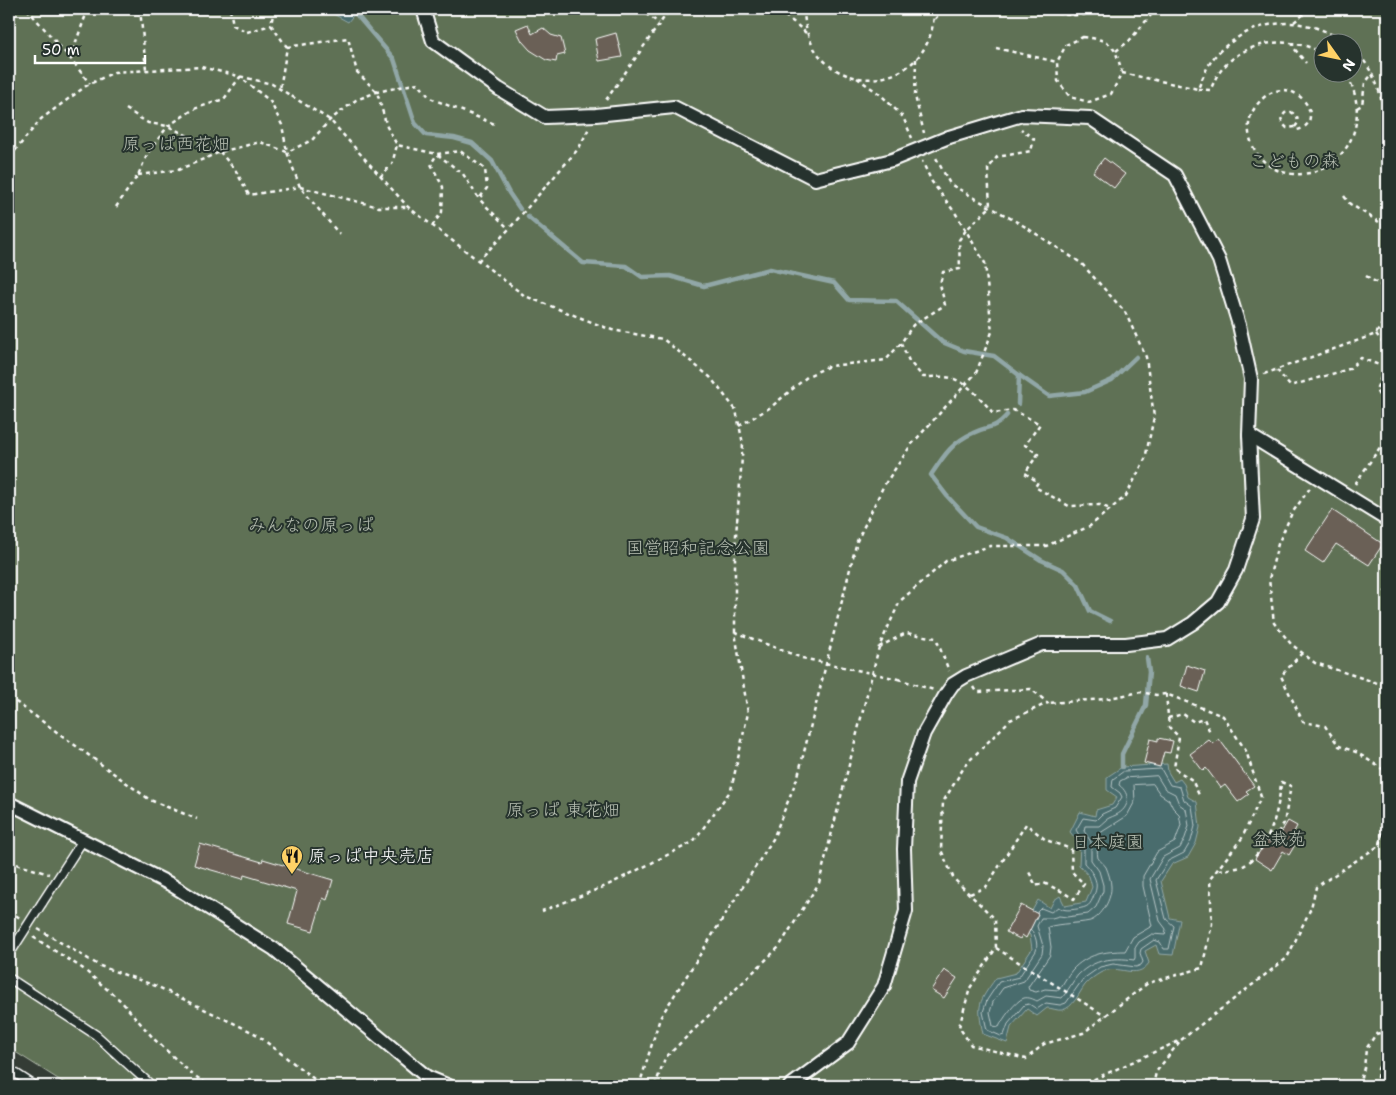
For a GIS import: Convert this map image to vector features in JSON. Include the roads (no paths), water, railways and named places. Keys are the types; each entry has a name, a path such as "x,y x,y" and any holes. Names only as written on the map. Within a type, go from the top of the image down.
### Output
{"street":[{"path":"423,9 433,41 499,89 545,118 596,115 674,106 815,179 892,160 949,137 1022,115 1090,118 1175,175 1219,260 1240,326 1251,379 1249,435 1253,519 1236,570 1218,602 1193,623 1167,639 1126,644 1042,644 966,676 950,689 924,733 906,782 904,850 906,911 884,986 848,1043 790,1086"},
{"path":"1249,435 1387,520"},
{"path":"9,804 170,884 274,949 427,1077 449,1086"}],"lane":[{"path":"10,953 83,840"},
{"path":"9,978 96,1035 152,1086"},
{"path":"9,1070 35,1086"}],"water":[{"path":"324,9 352,9 355,13 348,22"},
{"path":"1167,764 1168,772 1174,782 1180,779 1184,784 1188,797 1197,802 1200,827 1196,843 1188,857 1172,864 1161,881 1170,918 1180,920 1173,955 1159,954 1156,945 1145,951 1149,963 1144,968 1133,972 1114,969 1100,973 1087,983 1073,1003 1066,1009 1047,1008 1037,1016 1027,1009 1011,1027 1007,1043 983,1034 980,1016 982,999 996,978 1016,973 1032,949 1030,935 1022,929 1038,900 1050,908 1054,900 1060,896 1065,906 1086,902 1092,887 1089,876 1079,865 1080,844 1070,832 1080,812 1095,816 1096,810 1112,805 1117,797 1107,790 1107,777 1122,767"}],"waterway":[{"path":"355,13 394,59 415,123 426,135 454,138 472,143 492,161 520,209"},
{"path":"528,217 583,263 626,266 642,277 670,276 704,286 770,269 834,283 849,300 896,301 942,342 964,351 994,356 1019,375 1018,404"},
{"path":"1019,375 1049,396 1085,392 1112,380 1136,357"},
{"path":"1007,415 995,425 959,441 944,456 931,475 947,496 976,527 1007,538 1041,560 1063,570 1078,585 1090,611 1110,621"},
{"path":"1122,767 1122,754 1146,705 1149,672 1147,658"}],"place":[{"name":"原っぱ中央売店","path":"292,875"}],"park label":[{"name":"原っぱ西花畑","path":"176,144"},
{"name":"こどもの森","path":"1294,161"},
{"name":"みんなの原っぱ","path":"311,525"},
{"name":"国営昭和記念公園","path":"698,548"},
{"name":"原っぱ 東花畑","path":"563,810"},
{"name":"盆栽苑","path":"1279,839"},
{"name":"日本庭園","path":"1108,842"}]}
